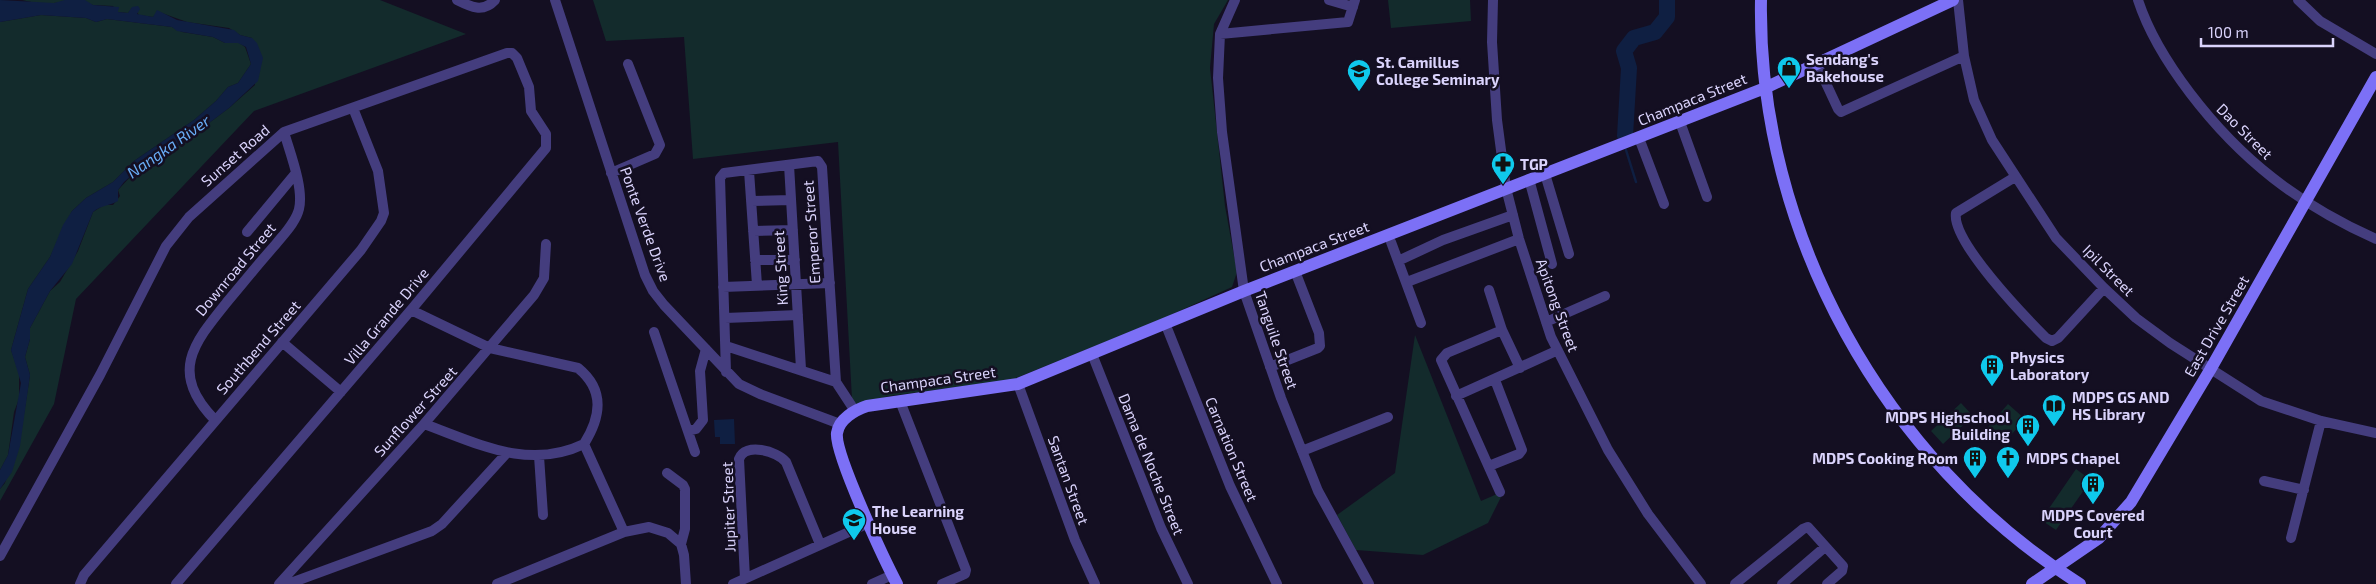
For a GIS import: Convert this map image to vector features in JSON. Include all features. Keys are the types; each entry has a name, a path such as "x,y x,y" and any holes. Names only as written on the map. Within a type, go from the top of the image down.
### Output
{"street":[{"path":"457,0 478,8 489,6 495,0"},
{"name":"Ponte Verde Drive","path":"555,0 649,283 664,305 726,372 747,389 840,424"},
{"name":"Tanguile Street","path":"1235,0 1220,34 1218,78 1222,132 1244,291 1302,451 1328,511 1369,584"},
{"path":"1220,34 1349,21 1354,4 1329,0"},
{"name":"Apitong Street","path":"1493,0 1492,42 1497,120 1506,188 1519,239 1546,322 1556,350 1608,450 1648,514 1701,584"},
{"path":"1761,0 1760,31 1765,88 1788,198 1811,261 1856,352 1891,407 1946,474 2017,539 2080,584"},
{"name":"Champaca Street","path":"840,424 855,411 867,406 1018,384 1244,291 1765,88 1953,0"},
{"name":"Ipil Street","path":"1958,0 1964,56 1974,100 1992,140 2056,238 2104,288 2151,329 2210,370 2260,401 2321,421 2376,433"},
{"name":"Dao Street","path":"2138,0 2151,32 2166,61 2208,117 2241,153 2306,201 2345,225 2376,239"},
{"path":"2298,0 2320,21 2376,54"},
{"name":"Sunset Road","path":"0,556 100,376 176,232 215,192 284,132 508,52"},
{"name":"Villa Grande Drive","path":"176,584 412,310 546,148 546,134 531,111 529,87 517,58 508,52"},
{"path":"1817,64 1841,112 1964,56"},
{"path":"611,173 655,154 660,145 628,64"},
{"name":"East Drive Street","path":"2032,584 2099,538 2131,502 2210,370 2376,77"},
{"name":"Southbend Street","path":"80,584 84,575 361,250 381,221 384,213 378,171 352,108"},
{"path":"1680,122 1707,197"},
{"name":"Downroad Street","path":"215,420 204,409 195,392 190,374 191,352 202,333 292,223 298,212 300,201 296,173 284,132"},
{"path":"1639,138 1664,204"},
{"name":"Emperor Street","path":"726,372 720,178 724,173 818,161 822,167 836,382 855,411"},
{"name":"King Street","path":"789,165 801,369"},
{"path":"749,171 757,285"},
{"path":"247,232 296,173"},
{"path":"1544,174 1569,254"},
{"path":"2015,177 1956,213 1955,218 1965,240 1998,289 2046,338 2052,341 2058,338 2104,288"},
{"path":"1529,179 1552,264"},
{"path":"751,201 791,200"},
{"path":"1398,260 1443,240 1513,215"},
{"path":"753,231 793,230"},
{"path":"1407,282 1519,239"},
{"path":"1391,242 1421,323"},
{"name":"Sunflower Street","path":"279,584 424,424 490,348 543,282 546,244"},
{"path":"755,260 795,260"},
{"path":"1270,367 1320,346 1319,333 1295,271"},
{"path":"723,287 830,283"},
{"path":"1489,290 1502,330 1520,368"},
{"path":"1546,322 1606,296"},
{"path":"412,310 490,348 578,368 590,377 598,398 596,422 584,444 558,453 539,456 506,454 424,424"},
{"path":"725,318 798,315"},
{"name":"Carnation Street","path":"1165,323 1230,486 1276,584"},
{"path":"1500,492 1441,360 1443,356 1502,330"},
{"path":"654,332 695,452"},
{"path":"282,342 341,392"},
{"path":"726,346 836,382"},
{"path":"688,431 696,429 702,420 700,371 706,349"},
{"path":"1456,396 1495,380 1556,350"},
{"name":"Dama de Noche Street","path":"1092,354 1161,528 1188,584"},
{"path":"1489,466 1519,454 1522,450 1495,380"},
{"name":"Santan Street","path":"1018,384 1075,540 1095,584"},
{"path":"900,401 966,570 965,574 942,584"},
{"path":"1302,451 1388,417"},
{"path":"2291,538 2321,421"},
{"path":"840,424 836,437 839,450 869,523 895,579 872,584"},
{"path":"584,444 624,532"},
{"name":"Jupiter Street","path":"746,578 739,459 741,453 752,449 783,458 820,544"},
{"path":"288,584 432,531 442,524 506,454"},
{"path":"539,456 543,515"},
{"path":"667,473 684,485 685,489 685,529 681,544 684,555 686,584"},
{"path":"2264,481 2304,490"},
{"path":"733,584 869,523"},
{"path":"497,584 624,532 649,527 668,533 681,544"},
{"path":"1742,582 1805,528 1808,528 1843,569 1827,584"},
{"path":"1782,584 1825,548"}],"green space":[{"path":"22,0 380,0 466,34 254,111 76,299 54,404 0,501 0,489 5,483 22,427 30,375 25,357 30,339 30,328 50,291 60,282 78,251 93,212 104,205 113,205 120,196 118,190 132,175 149,168 155,159 181,144 229,108 255,85 252,38 240,35 229,28 187,22 159,12 153,17 139,15 133,7 128,13 118,12 113,6 93,5 84,2 47,4"},
{"path":"593,0 1228,0 1214,24 1210,68 1225,206 1237,272 1232,287 1164,318 1011,380 889,396 857,406 852,399 838,142 693,159 684,37 606,41"},
{"path":"1388,0 1470,0 1471,21 1391,28"},
{"path":"41,15 86,18 96,22 107,19 172,27 182,32 213,37 225,43 238,42 245,47 251,64 238,83 228,87 216,101 194,120 134,161 113,182 86,198 72,211 50,257 28,289 11,350 19,373 19,399 14,412 8,455 0,470 0,22"},
{"path":"1415,335 1481,501 1504,491 1488,523 1423,555 1356,550 1337,515 1395,473"},
{"path":"1961,403 1973,416 1943,444 1931,431"},
{"path":"2008,404 2025,419 2005,442 1988,427"},
{"path":"2076,469 2091,480 2056,530 2041,520"}],"water":[{"name":"Nangka River","path":"0,0 54,3 65,0 85,0 93,5 119,7 118,12 128,13 132,7 138,6 140,9 137,14 153,17 157,10 177,20 234,30 240,35 252,38 257,43 263,58 258,81 229,108 181,144 155,159 149,168 132,175 118,190 118,201 93,212 72,264 50,291 30,328 30,339 25,357 30,375 20,446 12,472 0,489 0,470 8,455 21,383 11,350 28,289 50,257 63,225 72,211 86,198 113,182 134,161 194,120 216,101 228,87 238,83 251,64 246,47 238,43 225,43 213,37 177,31 172,27 107,19 96,22 86,18 41,15 0,22"},
{"path":"734,419 735,444 720,444 720,437 715,437 714,420"}],"waterway":[{"path":"1625,136 1629,68 1624,51 1634,38 1655,32 1667,17 1667,0"},
{"path":"1626,150 1636,182"}],"place":[{"name":"Sendang's Bakehouse","path":"1789,89"},
{"name":"St. Camillus College Seminary","path":"1359,92"},
{"name":"TGP","path":"1503,185"},
{"name":"Physics Laboratory","path":"1992,387"},
{"name":"MDPS GS AND HS Library","path":"2054,427"},
{"name":"MDPS Highschool Building","path":"2028,447"},
{"name":"MDPS Cooking Room","path":"1975,479"},
{"name":"MDPS Chapel","path":"2008,479"},
{"name":"MDPS Covered Court","path":"2093,505"},
{"name":"The Learning House","path":"854,541"}]}
